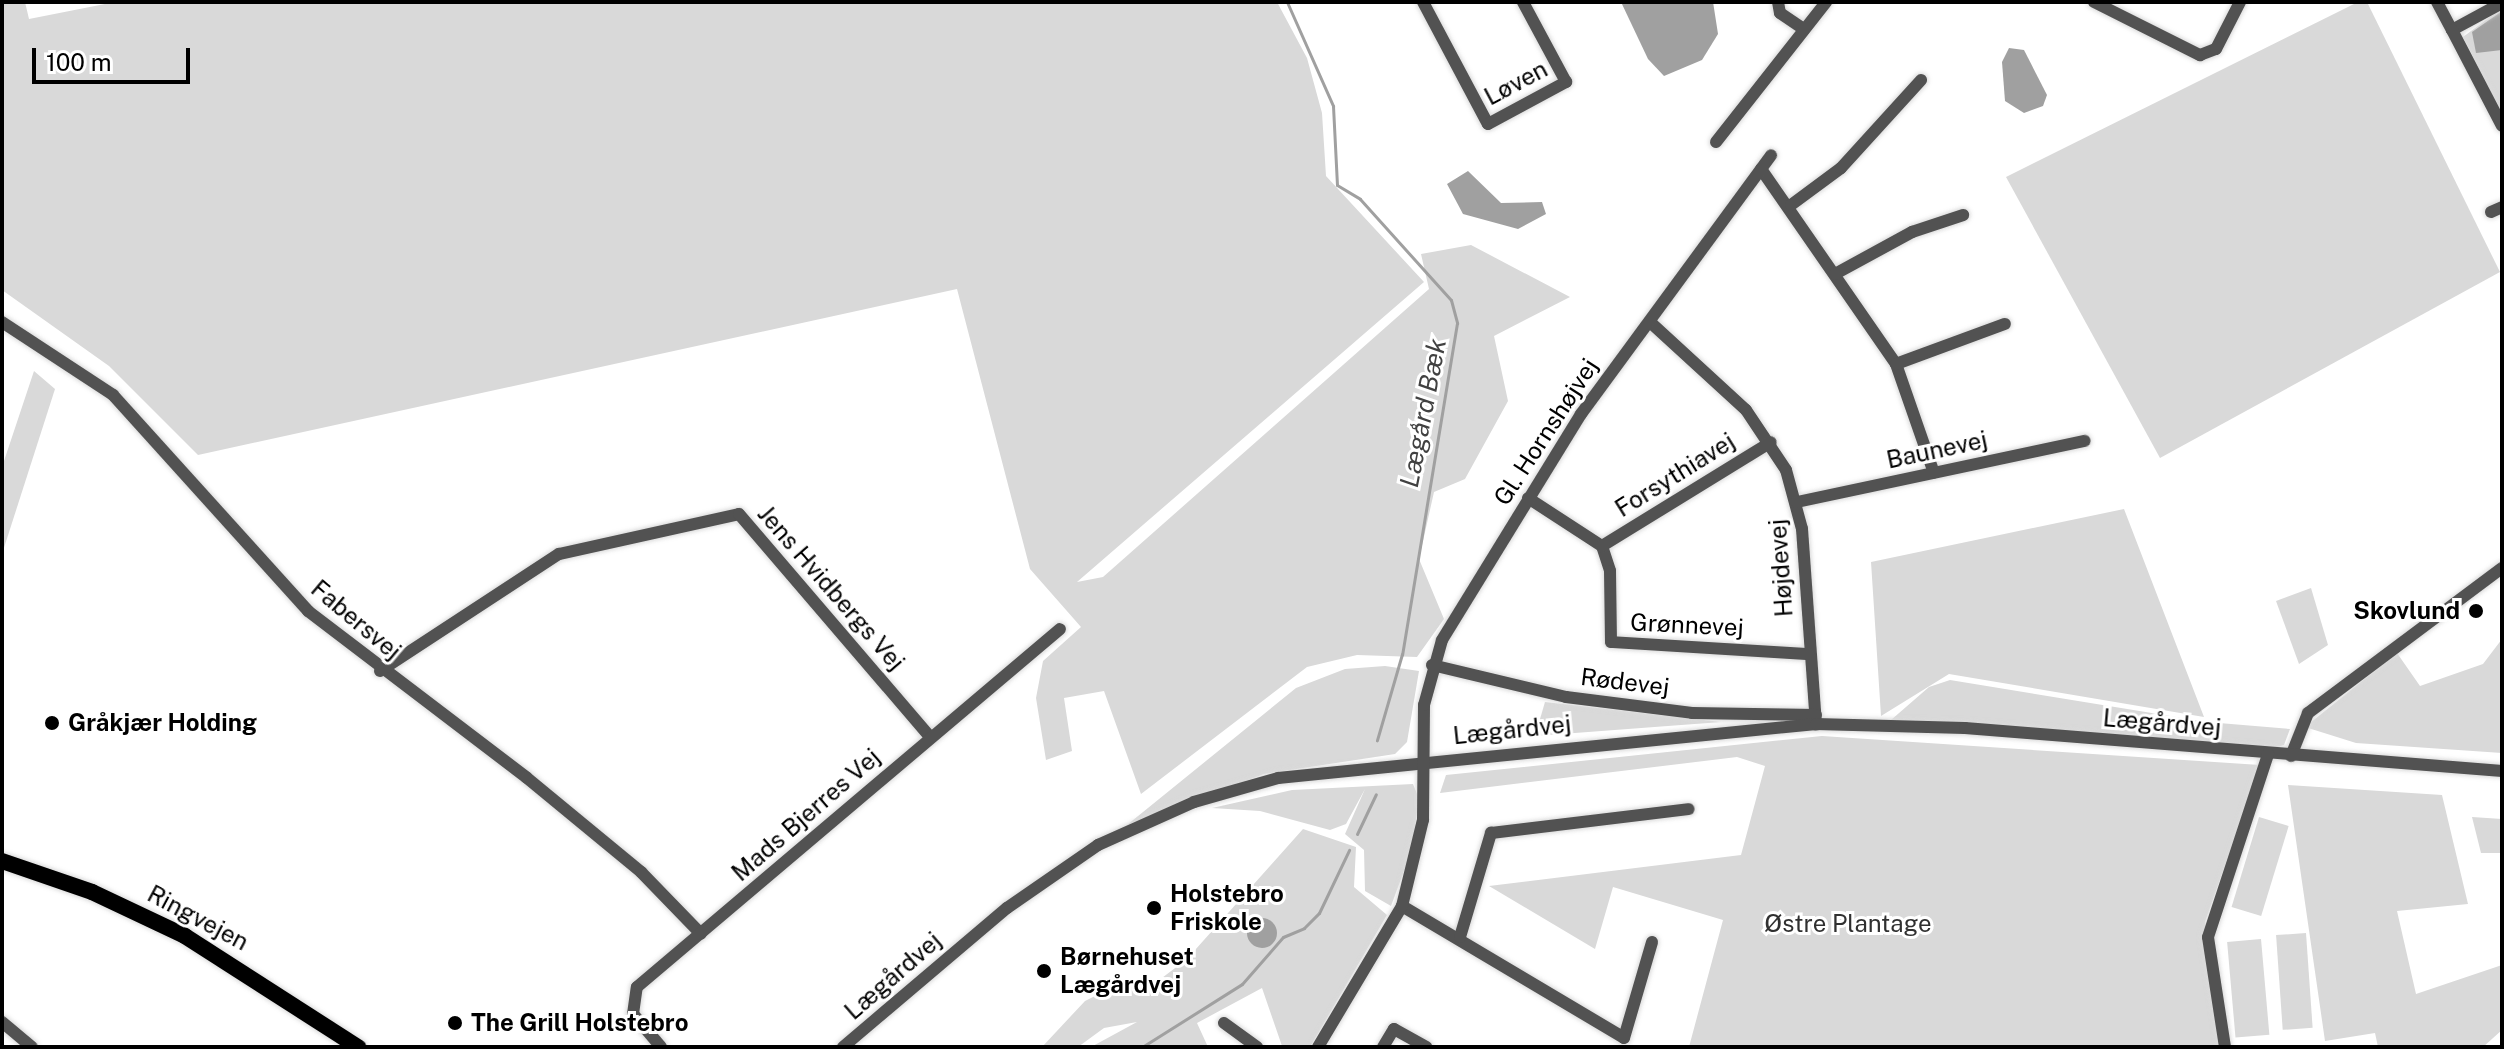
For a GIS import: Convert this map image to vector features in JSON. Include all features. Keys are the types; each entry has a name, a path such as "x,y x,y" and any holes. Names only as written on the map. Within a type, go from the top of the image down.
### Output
{"main road":[{"name":"Ringvejen","path":"2,861 185,936 358,1047"}],"street":[{"name":"Løven","path":"1423,2 1488,124 1566,82 1523,2"},
{"path":"1778,2 1780,13 1804,29"},
{"path":"1716,142 1826,2"},
{"path":"2094,2 2200,55 2216,49 2240,2"},
{"path":"2437,2 2502,126"},
{"path":"2452,30 2502,3"},
{"path":"1791,205 1841,168 1921,80"},
{"name":"Gl. Hornshøjvej","path":"1318,1047 1402,906 1423,820 1432,665 1528,498 1771,155"},
{"path":"1761,169 1791,205 1896,364 1934,473"},
{"path":"1835,274 1912,232 1963,215"},
{"name":"Fabersvej","path":"2,322 113,395 257,560 380,671 527,778 641,872 701,934"},
{"name":"Højdevej","path":"1650,322 1771,442 1797,502 1816,720"},
{"path":"1896,364 2005,324"},
{"name":"Baunevej","path":"1797,502 2085,441"},
{"name":"Forsythiavej","path":"1602,546 1771,442"},
{"path":"1528,498 1602,546"},
{"name":"Jens Hvidbergs Vej","path":"380,671 559,554 739,514 930,737"},
{"name":"Grønnevej","path":"1602,546 1610,571 1611,642 1809,654"},
{"path":"2291,756 2308,713 2502,568"},
{"name":"Mads Bjerres Vej","path":"661,1047 633,1014 631,996 930,737 1060,629"},
{"name":"Rødevej","path":"1432,665 1566,697 1692,713 1816,720"},
{"name":"Lægårdvej","path":"843,1047 1007,908 1139,824 1278,778 1816,720 1965,728 2502,771"},
{"path":"2225,1047 2208,937 2268,754"},
{"path":"1460,937 1491,833 1689,809"},
{"path":"1402,906 1460,937 1624,1038 1652,942"},
{"path":"2,1022 32,1047"},
{"path":"1224,1023 1257,1047"},
{"path":"1383,1047 1394,1029 1426,1047"}],"green space":[{"path":"2,2 25,2 29,19 115,2 1277,2 1307,58 1322,113 1326,176 1424,282 1077,582 1103,577 1429,289 1421,254 1471,245 1570,297 1494,336 1508,401 1465,479 1434,492 1419,559 1444,619 1417,657 1357,655 1307,667 1141,794 1104,691 1064,698 1072,751 1046,760 1036,698 1043,661 1081,627 1030,569 957,289 198,455 109,366 2,290"},
{"path":"2358,2 2367,2 2500,272 2160,458 2006,177"},
{"path":"2502,8 2502,114 2463,37"},
{"path":"34,371 55,389 2,554 2,467"},
{"path":"2124,509 2204,717 1949,674 1881,716 1871,562"},
{"path":"2311,588 2328,645 2299,664 2276,601"},
{"path":"2502,639 2502,753 2356,743 2305,727 2397,653 2420,686 2483,664"},
{"path":"1385,666 1419,671 1407,742 1395,754 1264,774 1127,825 1296,688 1345,669"},
{"path":"1950,680 2207,722 2290,729 2284,745 2274,748 1891,720 1929,687"},
{"path":"1545,702 1721,722 1535,736"},
{"name":"Østre Plantage","path":"1822,736 2260,765 2205,922 2223,1047 1689,1047 1723,920 1613,887 1595,949 1489,886 1741,855 1765,766 1737,757 1440,793 1446,775"},
{"path":"1413,784 1419,799 1411,852 1391,906 1365,891 1364,850 1345,834 1365,789 1346,824 1330,830 1260,811 1212,808 1292,790"},
{"path":"2288,785 2442,795 2468,904 2397,911 2416,994 2502,965 2502,1030 2483,1047 2378,1047 2375,1033 2325,1041"},
{"path":"2259,817 2289,826 2261,916 2232,907"},
{"path":"2472,817 2502,819 2502,853 2481,853"},
{"path":"1303,829 1356,847 1354,887 1387,915 1310,1047 1282,1046 1262,988 1197,1023 1208,1047 1091,1047 1137,1022 1104,1028 1078,1047 1042,1047 1085,1001 1129,979 1150,987 1187,959"},
{"path":"2306,933 2313,1028 2283,1030 2276,935"},
{"path":"2261,939 2269,1035 2235,1038 2227,942"}],"shaded area":[{"path":"1621,2 1713,2 1718,34 1702,60 1664,76 1648,59"},
{"path":"2502,11 2502,50 2476,53 2472,32"},
{"path":"2009,48 2024,50 2047,95 2043,106 2024,113 2005,101 2002,62"},
{"path":"1468,171 1501,203 1542,202 1546,214 1518,229 1463,214 1447,184"},
{"path":"1262,918 1273,922 1277,933 1273,944 1262,948 1251,944 1247,933 1251,922"}],"waterway":[{"name":"Lægård Bæk","path":"1287,2 1333,106 1337,185 1360,199 1451,300 1457,323 1402,654 1377,740"},
{"name":"Lægård Bæk","path":"1357,834 1376,794"},
{"name":"Lægård Bæk","path":"1142,1047 1242,984 1283,937 1304,928 1319,913 1349,850"}],"place":[{"name":"Skovlund","path":"2476,611"},
{"name":"Gråkjær Holding","path":"52,723"},
{"name":"Holstebro Friskole","path":"1154,908"},
{"name":"Børnehuset Lægårdvej","path":"1044,971"},
{"name":"The Grill Holstebro","path":"455,1023"}]}
